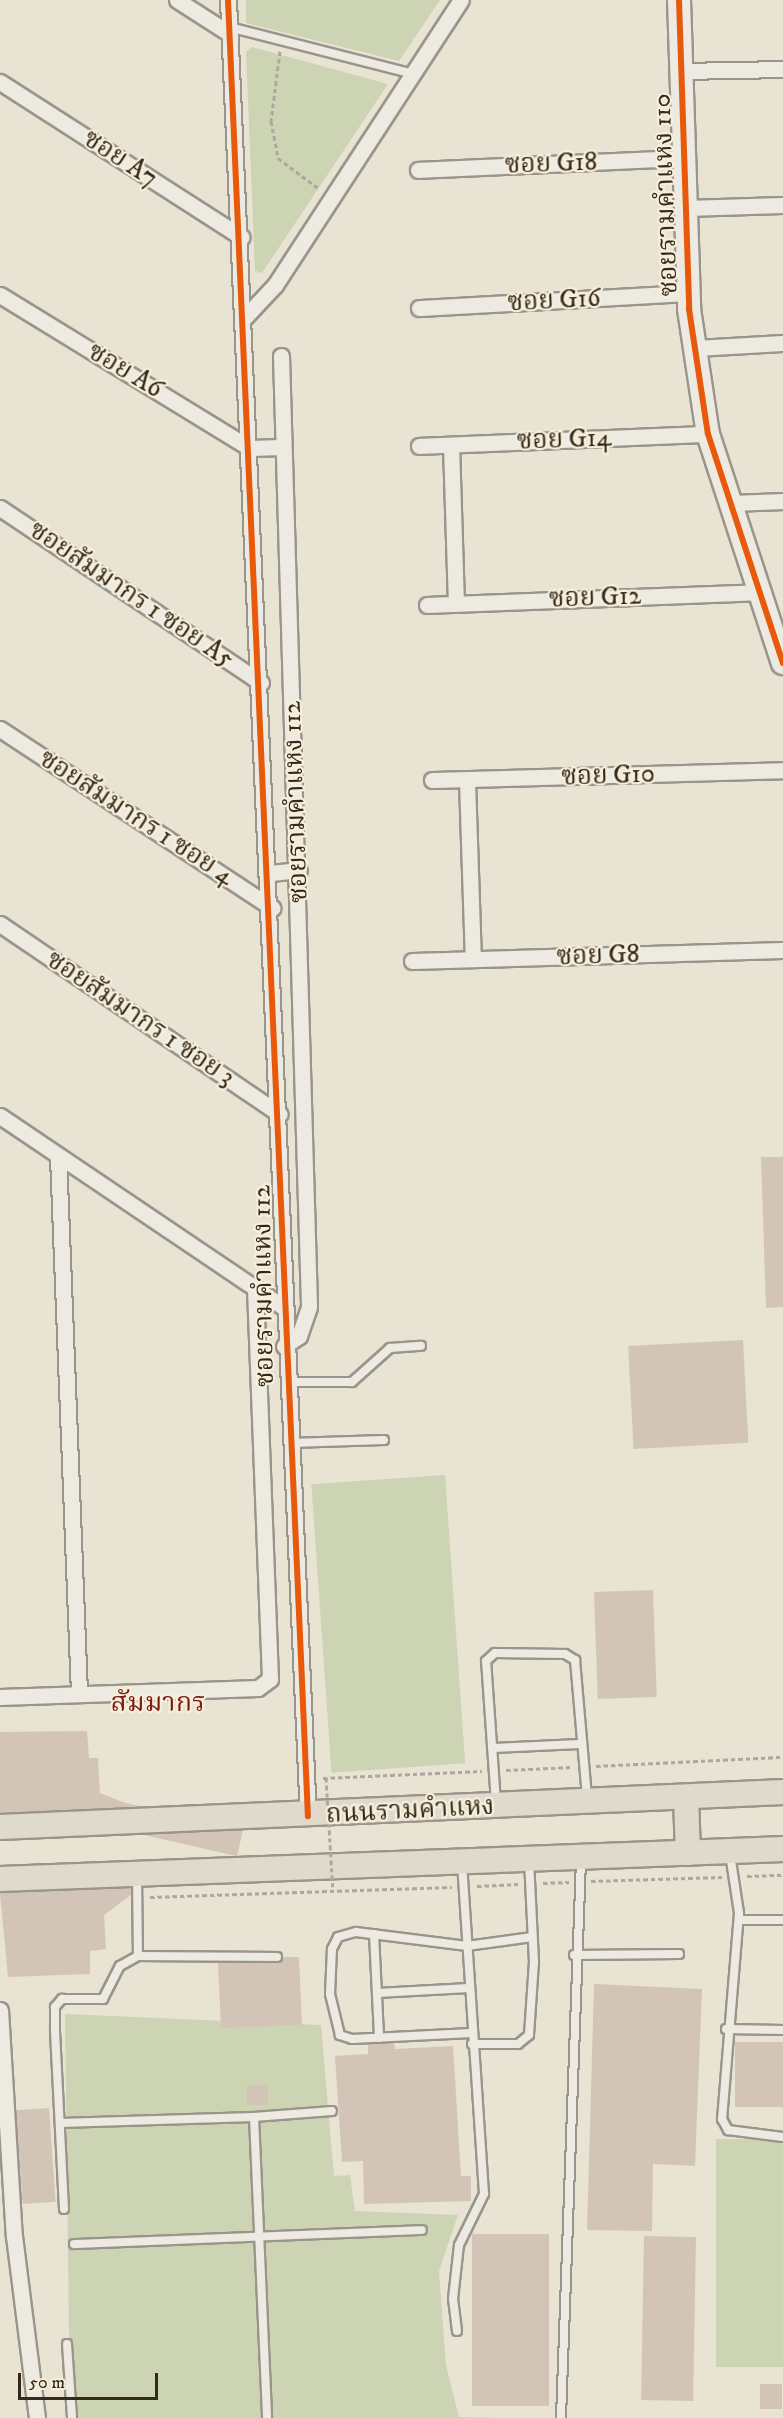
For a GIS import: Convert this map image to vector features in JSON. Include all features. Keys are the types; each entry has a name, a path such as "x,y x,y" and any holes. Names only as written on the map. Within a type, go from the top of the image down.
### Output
{"main road":[{"name":"ถนนรามคำแหง","path":"0,1827 308,1816 783,1792"},
{"path":"686,1797 688,1853"},
{"name":"ถนนรามคำแหง","path":"0,1879 783,1849"}],"street":[{"path":"177,0 229,31"},
{"name":"ซอยรามคำแหง 112","path":"228,0 271,873 280,1114 284,1346 308,1779 308,1816"},
{"path":"245,317 275,285 461,0"},
{"name":"ซอยรามคำแหง 110","path":"679,0 689,293 708,434 764,591 783,663"},
{"path":"681,71 783,69"},
{"name":"ซอย A7","path":"0,82 241,237"},
{"name":"ซอย G18","path":"418,170 684,158"},
{"path":"685,208 783,205"},
{"name":"ซอย G16","path":"419,308 689,293"},
{"name":"ซอย A6","path":"0,295 250,448"},
{"path":"695,348 783,343"},
{"name":"ซอยรามคำแหง 112","path":"281,356 282,447 299,870 309,1307 299,1336 284,1346"},
{"name":"ซอย G14","path":"419,446 708,434"},
{"path":"451,445 456,603"},
{"path":"250,448 282,447"},
{"path":"732,503 783,501"},
{"name":"ซอยสัมมากร 1 ซอย A5","path":"0,508 261,683"},
{"name":"ซอย G12","path":"427,605 764,591"},
{"name":"ซอยสัมมากร 1 ซอย 4","path":"0,729 272,908"},
{"name":"ซอย G10","path":"432,780 466,781 783,770"},
{"path":"466,781 473,959"},
{"path":"271,873 299,870"},
{"name":"ซอยสัมมากร 1 ซอย 3","path":"0,924 280,1114"},
{"name":"ซอย G8","path":"412,961 783,950"},
{"path":"0,1116 7,1127 58,1156 283,1307"},
{"path":"281,1154 307,1149"},
{"path":"58,1156 79,1692"},
{"path":"0,1697 79,1692 258,1689 270,1679 255,1288"},
{"path":"0,2010 14,2236 37,2418"}],"lane":[{"path":"229,31 282,41 413,74"},
{"path":"286,1382 352,1382 390,1348 421,1346"},
{"path":"289,1443 384,1440"},
{"path":"496,1807 486,1661 495,1653 565,1654 575,1660 588,1802"},
{"path":"492,1748 581,1744"},
{"path":"729,1852 739,1920 726,2030 726,2127 783,2138"},
{"path":"561,2418 574,1955 581,1857"},
{"path":"472,2044 518,2044 529,2035 532,1937 529,1860"},
{"path":"457,2331 453,2299 459,2245 484,2194 471,2033 462,1862"},
{"path":"138,1874 138,1956"},
{"path":"739,1920 783,1920"},
{"path":"471,2033 379,2038 340,2035 330,1994 332,1949 338,1937 374,1934 467,1946 532,1937"},
{"path":"374,1934 379,2038"},
{"path":"574,1955 679,1954"},
{"path":"64,2210 55,2007 62,1998 103,1999 120,1966 138,1956 277,1957"},
{"path":"376,1992 470,1988"},
{"path":"726,2030 783,2030"},
{"path":"60,2123 254,2117 332,2111"},
{"path":"254,2117 267,2418"},
{"path":"74,2244 260,2234 422,2230"},
{"path":"67,2343 72,2418"}],"path":[{"path":"282,41 272,88 278,158 332,197"},
{"path":"308,1779 783,1757"},
{"path":"327,1778 333,1891"}],"green space":[{"path":"246,0 440,0 399,61 246,23"},
{"path":"252,47 388,84 262,273 255,271 246,52"},
{"path":"445,1475 465,1763 331,1773 311,1484"},
{"path":"65,2014 321,2025 334,2176 350,2175 355,2211 458,2215 439,2271 446,2365 459,2417 502,2418 70,2418"},
{"path":"716,2139 783,2139 783,2367 716,2367"}],"building":[{"path":"761,1157 783,1157 783,1307 766,1308"},
{"path":"743,1340 748,1443 634,1449 628,1346"},
{"path":"653,1590 657,1697 598,1699 594,1592"},
{"path":"87,1731 89,1758 98,1758 100,1793 135,1807 0,1813 0,1732"},
{"path":"6,1775 243,1830 237,1856 0,1802"},
{"path":"131,1888 131,1895 104,1915 106,1949 90,1951 90,1974 8,1977 0,1893"},
{"path":"283,1957 299,1957 302,2025 221,2028 218,1963 277,1963"},
{"path":"594,1984 702,1989 695,2166 653,2164 652,2231 587,2230"},
{"path":"735,2042 783,2042 783,2107 735,2107"},
{"path":"394,2043 395,2049 453,2046 461,2176 471,2176 471,2201 364,2204 363,2161 342,2162 335,2056 368,2054 368,2044"},
{"path":"247,2085 268,2085 268,2105 247,2105"},
{"path":"49,2108 56,2202 23,2204 16,2110"},
{"path":"472,2234 549,2234 549,2406 472,2406"},
{"path":"644,2236 696,2237 693,2401 641,2400"},
{"path":"760,2384 782,2384 782,2409 760,2409"}],"cycle path":[{"path":"228,0 308,1816"},
{"path":"679,0 689,309 708,434 783,663"}],"district":[{"name":"สัมมากร","path":"158,1704"}]}
